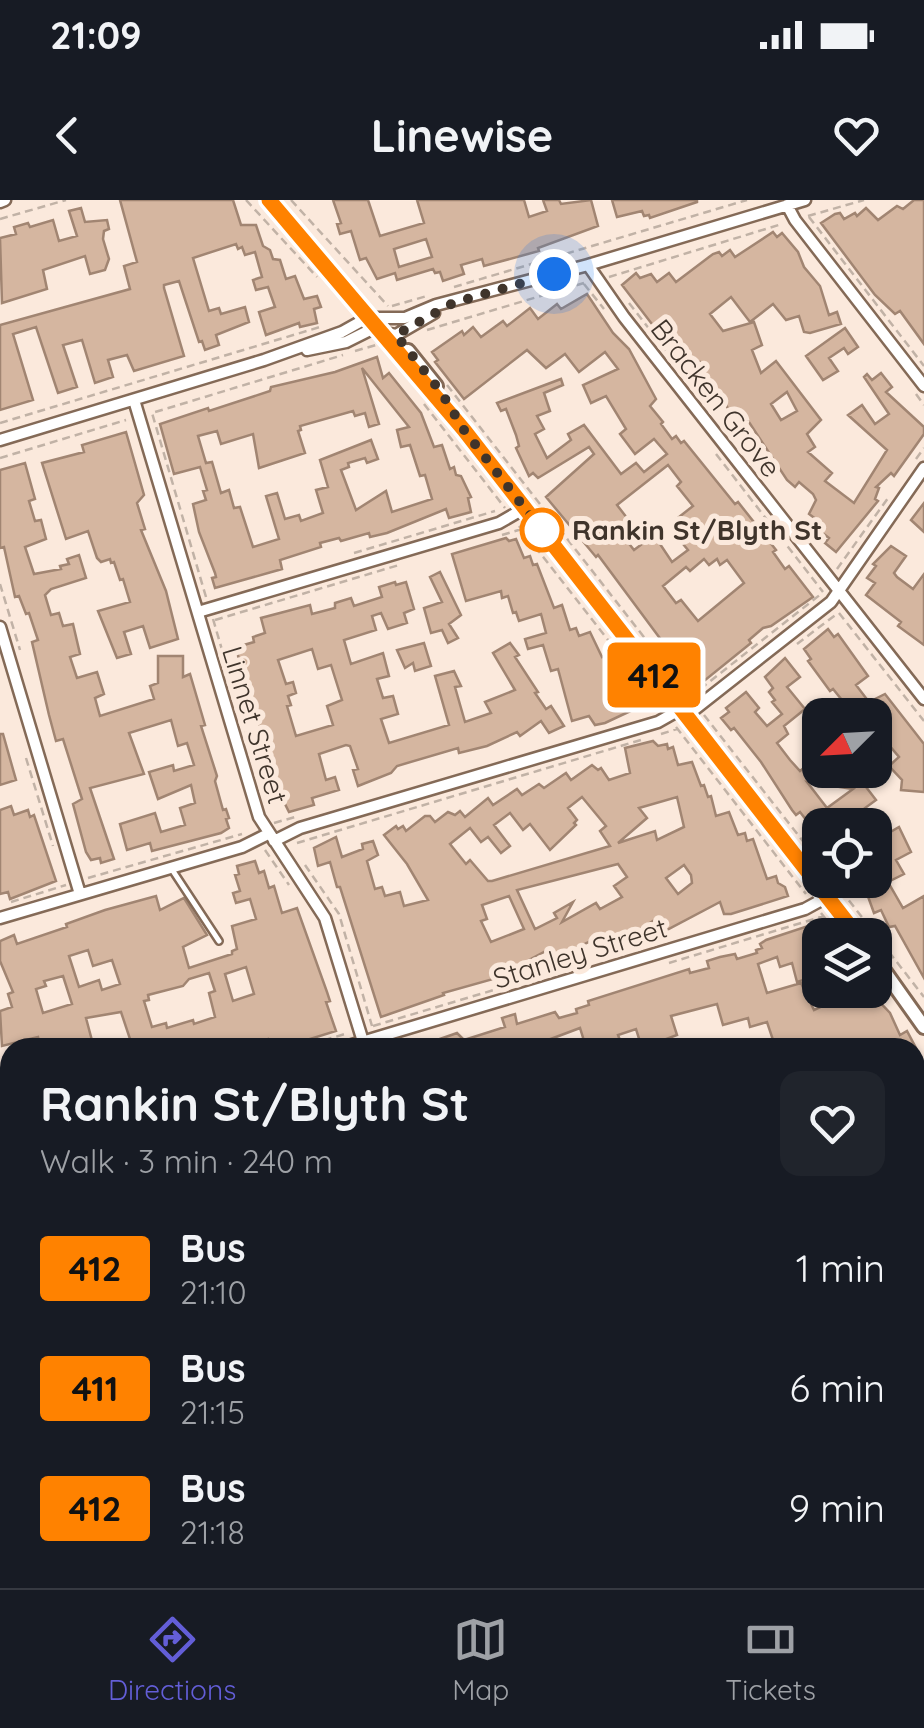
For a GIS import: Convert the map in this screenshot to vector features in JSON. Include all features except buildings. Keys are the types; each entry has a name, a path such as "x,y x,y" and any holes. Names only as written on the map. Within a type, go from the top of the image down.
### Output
{"street":[{"path":"269,200 384,328 821,901 839,918"},
{"path":"0,440 264,360 342,332 384,328 453,303 805,200"},
{"path":"787,205 924,386"},
{"name":"Bracken Grove","path":"588,265 624,317 924,699"},
{"path":"384,328 453,303"},
{"name":"Linnet Street","path":"134,400 204,610 259,817 275,833 325,918 367,1038"},
{"path":"0,918 78,889 171,868 275,833 678,714 830,602 924,468"},
{"path":"204,610 525,508"},
{"path":"0,627 78,889"},
{"name":"Stanley Street","path":"381,1038 821,901"},
{"path":"892,980 924,1027"},
{"path":"894,983 924,1016"}],"lane":[{"path":"171,868 218,940"}],"path":[{"path":"0,220 66,200"},
{"path":"246,200 325,286"},
{"path":"291,200 389,307 427,296"},
{"path":"446,290 747,200"},
{"path":"608,276 864,200"},
{"path":"808,216 924,366"},
{"path":"0,458 378,344 384,328 411,338 584,284"},
{"path":"620,291 692,384"},
{"path":"0,423 334,323"},
{"path":"447,385 690,696"},
{"path":"424,404 522,529 678,714 677,729 821,901 830,918"},
{"path":"152,412 204,610 213,621 252,750"},
{"path":"356,552 509,512"},
{"path":"504,534 522,529"},
{"path":"213,621 413,561"},
{"path":"0,584 22,658"},
{"path":"838,612 924,722"},
{"path":"705,716 802,841"},
{"path":"275,833 291,845 677,729"},
{"path":"0,905 78,889 252,831"},
{"path":"300,858 339,914 367,1038"},
{"path":"847,898 924,997"},
{"path":"332,1038 348,1033"}],"bus line":[{"name":"412","path":"269,200 464,430 844,918"}],"place":[{"name":"Rankin St/Blyth St","path":"542,530"}],"route":[{"path":"542,530 547,537 396,335 453,303 554,274"}]}
